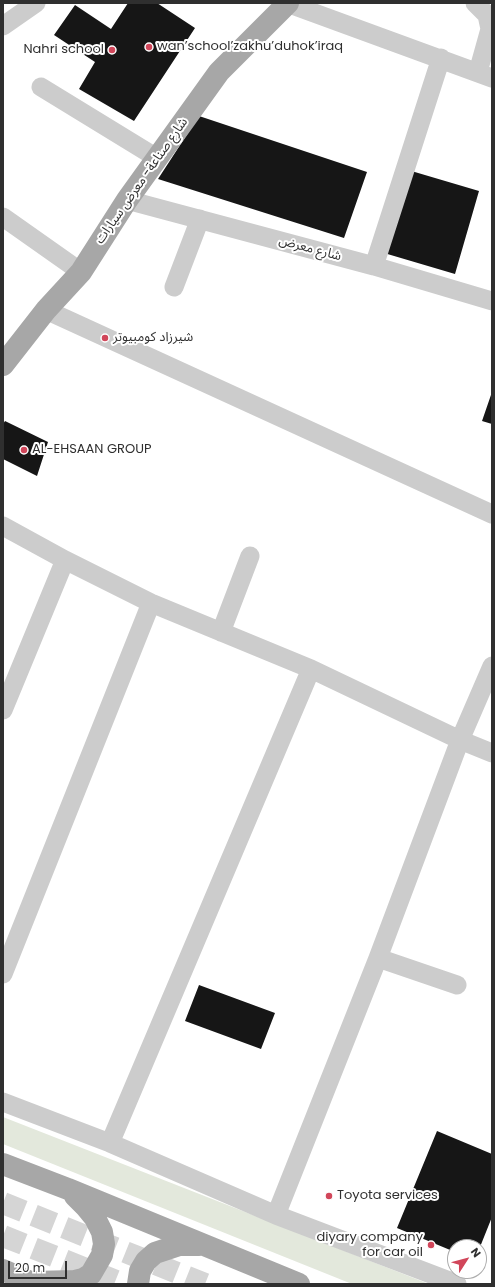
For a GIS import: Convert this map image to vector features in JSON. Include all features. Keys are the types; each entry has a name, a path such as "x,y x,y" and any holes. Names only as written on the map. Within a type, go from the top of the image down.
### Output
{"main road":[{"name":"شارع صناعة- معرض سيارات","path":"3,365 46,310 81,272 127,200 219,72 287,3"},
{"path":"3,1164 68,1189 299,1284"},
{"path":"3,1270 34,1283 75,1281 83,1279 91,1274 102,1255 104,1244 102,1232 95,1218 68,1189"},
{"path":"138,1284 140,1271 146,1261 155,1254 179,1245 204,1245"}],"street":[{"path":"3,26 36,3"},
{"path":"287,3 442,58 485,75 490,29 487,15 475,3"},
{"path":"374,266 442,58"},
{"path":"40,87 157,158"},
{"name":"شارع معرض","path":"127,200 374,266 492,301"},
{"path":"3,217 81,272"},
{"path":"174,287 200,219"},
{"path":"46,310 492,514"},
{"path":"3,526 65,560 151,603 311,669 460,740 492,753"},
{"path":"222,632 250,556"},
{"path":"3,710 65,560"},
{"path":"3,974 151,603"},
{"path":"276,1216 378,958 460,740 492,666"},
{"path":"110,1143 311,669"},
{"path":"378,958 457,985"},
{"path":"3,1102 110,1143 276,1216 458,1284"}],"shaded area":[{"path":"3,1117 429,1284 352,1284 3,1144"}],"building":[{"path":"128,3 157,3 195,28 134,121 79,89 95,62 54,35 75,5 111,29"},
{"path":"199,116 367,172 344,238 158,179"},
{"path":"408,170 479,191 455,274 384,253"},
{"path":"492,392 492,424 482,421"},
{"name":"AL-EHSAAN GROUP","path":"5,421 48,442 37,476 3,459 3,424"},
{"path":"199,985 275,1013 261,1049 185,1021"},
{"path":"437,1131 492,1154 492,1217 483,1239 447,1239 447,1249 397,1228"}],"tunnel":[{"path":"3,1203 205,1284"},
{"path":"3,1236 124,1284"}],"place":[{"name":"wan’school’zakhu’duhok’iraq","path":"149,47"},
{"name":"Nahri school","path":"112,50"},
{"name":"شيرزاد كومبيوتر","path":"105,338"},
{"name":"AL-EHSAAN GROUP","path":"24,450"},
{"name":"Toyota services","path":"329,1196"},
{"name":"diyary company for car oil","path":"431,1245"}]}
